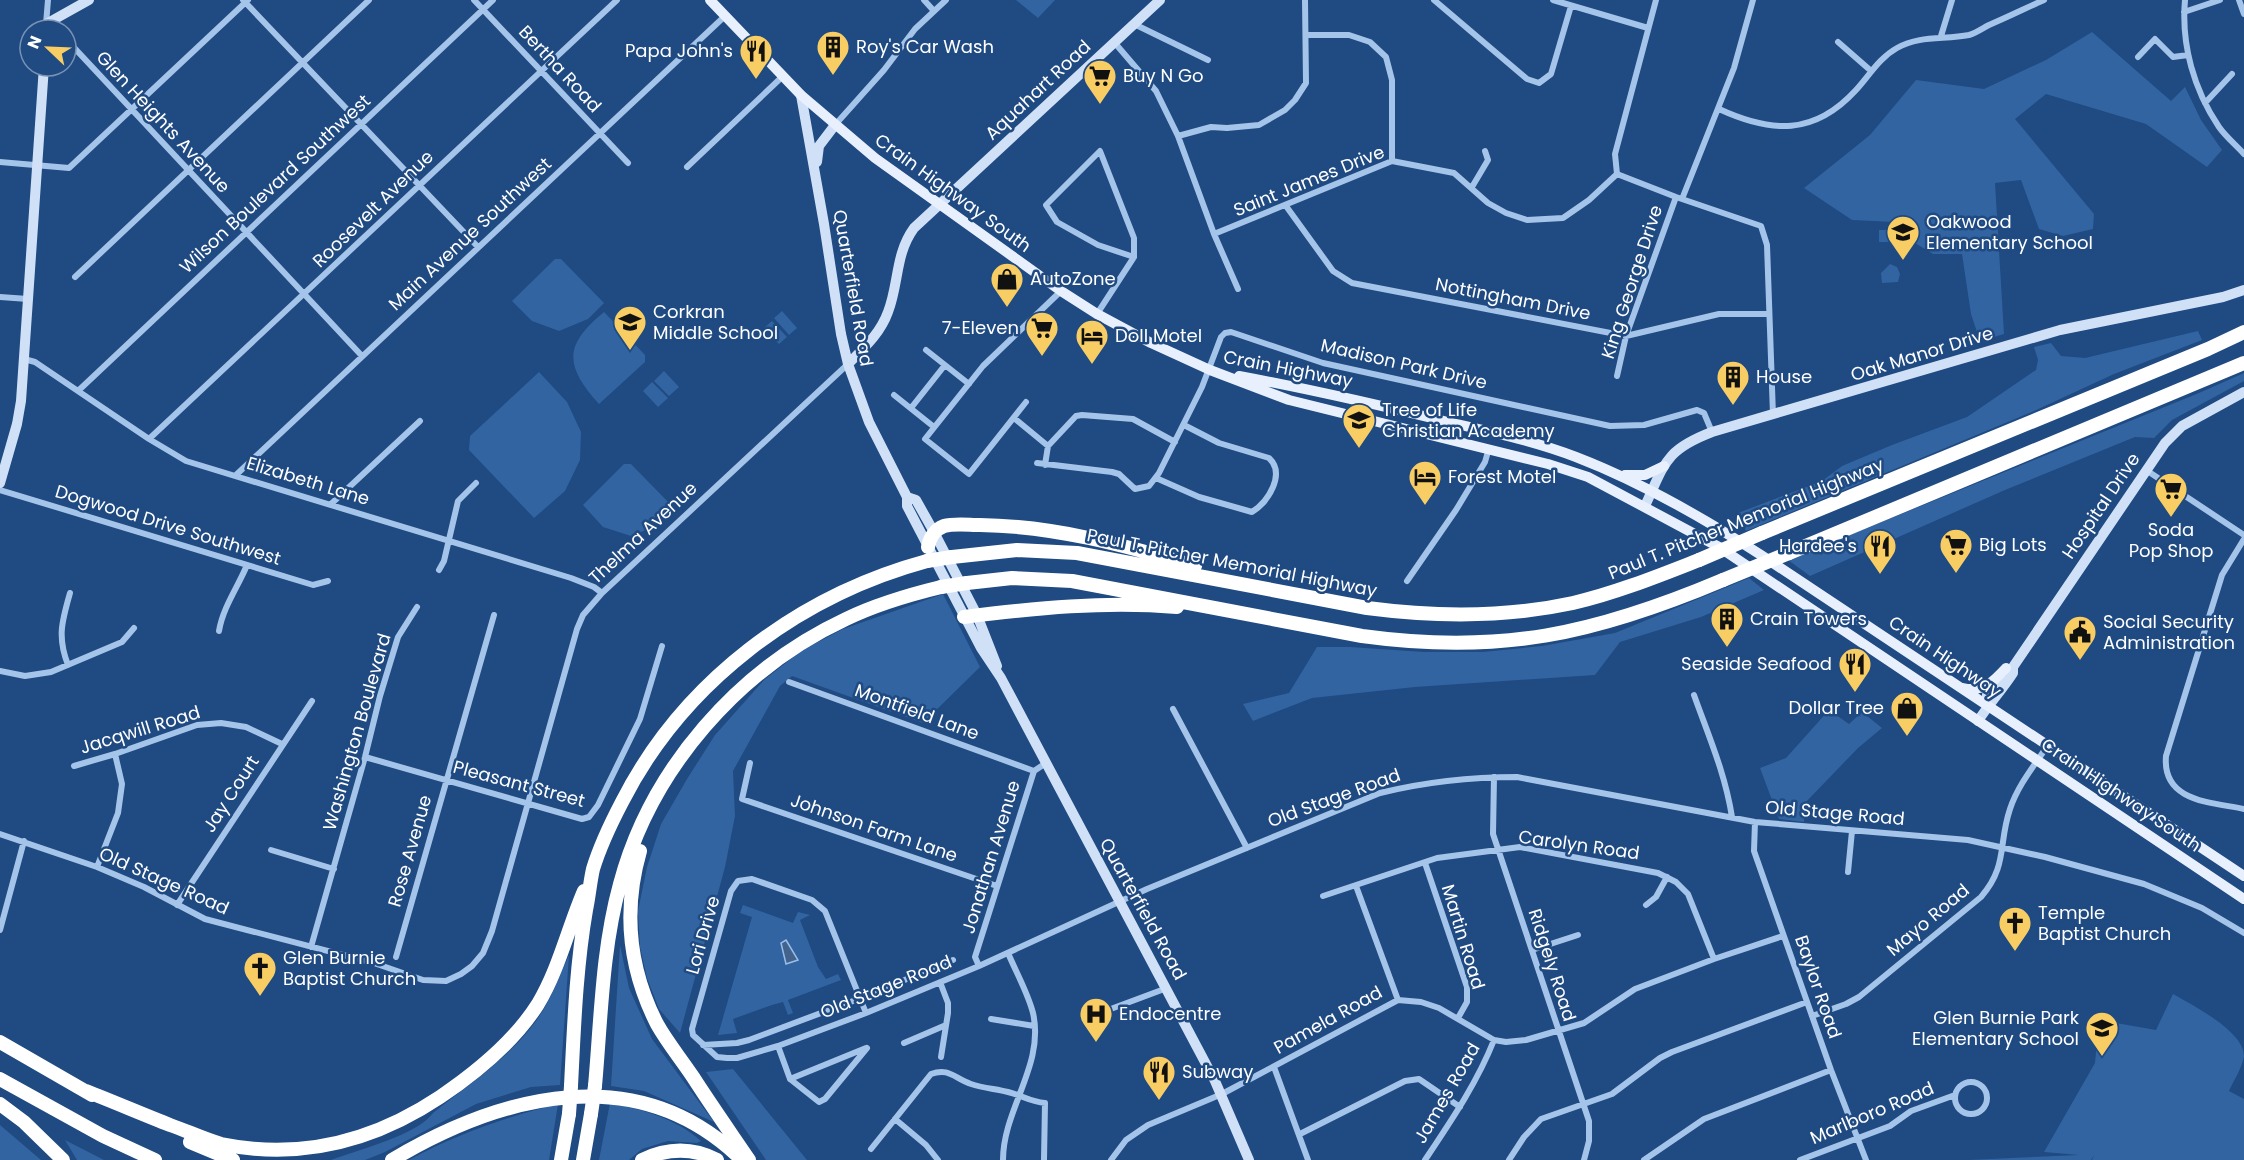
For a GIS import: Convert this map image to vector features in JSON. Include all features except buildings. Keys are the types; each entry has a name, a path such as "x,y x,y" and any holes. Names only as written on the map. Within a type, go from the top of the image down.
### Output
{"highway":[{"name":"Paul T. Pitcher Memorial Highway","path":"561,1160 569,1114 578,965 593,870 614,817 645,760 684,709 712,681 774,631 818,604 864,581 928,554 952,557 1017,550 1077,552 1367,608 1412,614 1491,614 1573,603 1611,592 1699,560 2244,332"},
{"path":"971,616 1058,606 1122,604 1194,609 1409,642 1456,644 1522,640 1577,630 1622,619 1667,604 2244,363"},
{"path":"928,554 934,532 947,525 997,526 1065,533 1124,545 1266,588"},
{"path":"590,1160 608,937 630,855 640,828 668,776 704,727 730,699 773,663 814,636 874,607 908,595 941,588 1012,578 1072,580 1304,625"},
{"path":"730,699 674,779 647,831 634,874 630,919 631,940 638,975 658,1025 749,1160"},
{"path":"86,1091 219,1143 260,1150 298,1151 340,1144 386,1127 458,1085 499,1050 528,1018 547,986 593,870"},
{"path":"0,1042 86,1091 160,1128 233,1160"},
{"path":"0,1079 87,1127 155,1160"},
{"path":"392,1160 437,1136 496,1112 562,1096 588,1096 621,1098 670,1111 710,1133 743,1160"},
{"path":"0,1104 24,1122 63,1160"},
{"path":"583,1160 593,1114"},
{"path":"642,1160 668,1151 686,1150 717,1160"}],"main road":[{"name":"Crain Highway South","path":"714,2 724,16 801,95 876,159 938,205 1097,314 1151,343 1210,370"},
{"name":"Crain Highway","path":"1210,370 1289,400 1489,448 1588,477 1719,547 1978,721"},
{"name":"Crain Highway","path":"1210,370 1378,405 1517,438 1575,456 1621,476 1652,491 1744,544 2021,728"},
{"path":"1621,476 1646,475 1664,466"},
{"path":"1960,688 1968,690 1984,687 2009,668"},
{"name":"Crain Highway South","path":"1978,721 2244,899"},
{"name":"Crain Highway South","path":"2021,728 2244,876"}],"street":[{"path":"47,18 48,0"},
{"path":"60,18 89,0"},
{"path":"75,277 369,0"},
{"name":"Bertha Road","path":"474,0 628,163"},
{"name":"Wilson Boulevard Southwest","path":"78,391 493,0"},
{"name":"Roosevelt Avenue","path":"149,439 618,0"},
{"path":"924,0 934,11"},
{"path":"835,125 884,70 915,29 946,0"},
{"name":"Aquahart Road","path":"938,205 1160,0"},
{"path":"1178,136 1211,127 1259,125 1285,110 1295,100 1306,83 1305,0"},
{"path":"1434,0 1527,79 1539,83 1551,74 1571,6"},
{"path":"1553,0 1648,28"},
{"path":"1656,0 1615,154 1617,174 1761,226 1767,245 1773,415"},
{"name":"King George Drive","path":"1617,376 1626,336 1679,198 1719,109 1734,68 1753,0"},
{"path":"1941,36 1952,0"},
{"path":"1719,109 1740,119 1764,125 1785,127 1812,122 1839,108 1858,88 1870,70 1897,48 1921,39 1970,35 2044,0"},
{"path":"2185,0 2188,55 2195,81 2220,129 2244,154"},
{"path":"2184,12 2220,0"},
{"path":"2239,0 2244,14"},
{"path":"0,162 69,168 246,1 478,247"},
{"name":"Main Avenue Southwest","path":"236,475 724,16"},
{"path":"1134,24 1208,60"},
{"path":"1306,35 1349,35 1370,42 1386,57 1392,80 1392,161"},
{"path":"2138,57 2156,39 2173,57 2188,55"},
{"path":"1114,42 1156,91 1178,136 1214,234 1238,289"},
{"path":"1838,42 1870,70"},
{"name":"Glen Heights Avenue","path":"78,52 362,356"},
{"path":"2205,104 2232,74"},
{"path":"687,167 783,76"},
{"path":"0,483 19,416 43,78"},
{"name":"Quarterfield Road","path":"801,95 841,334 848,364 869,422 907,497 907,506 928,554 990,644 1000,678 1222,1094 1249,1160"},
{"name":"Quarterfield Road","path":"816,181 819,146 835,125"},
{"path":"1097,314 1134,257 1134,238 1101,151 1046,205 1057,222 1098,245 1134,257"},
{"path":"1472,187 1488,160 1485,151"},
{"name":"Saint James Drive","path":"1214,234 1392,161 1454,173 1488,203 1506,213 1527,220 1563,218 1590,200 1617,174"},
{"name":"Thelma Avenue","path":"483,953 495,922 579,623 585,611 874,337 883,324 891,304 898,263 907,237 938,205"},
{"name":"Nottingham Drive","path":"1286,206 1332,271 1352,283 1626,336 1719,314 1769,314"},
{"name":"Oak Manor Drive","path":"1645,506 1664,466 1675,450 1685,443 1712,432 2060,330 2223,297 2244,290"},
{"path":"1026,402 969,474 925,439 983,366 1061,291"},
{"path":"0,297 28,299"},
{"name":"Madison Park Drive","path":"1210,370 1221,337 1231,332 1323,363 1610,426 1644,425 1700,411 1706,416 1712,432"},
{"path":"926,350 969,384"},
{"name":"Elizabeth Lane","path":"24,359 35,362 149,439 186,461 580,581 602,593"},
{"path":"911,408 945,364"},
{"path":"1037,463 1116,473 1131,487 1140,490 1149,486 1156,478 1184,425 1210,370"},
{"name":"Hospital Drive","path":"1978,721 2013,673 2009,668 2165,443 2182,426 2244,392"},
{"path":"894,394 934,427"},
{"path":"1045,465 1048,446 1076,416 1133,419 1175,442"},
{"path":"1014,418 1048,446"},
{"path":"331,504 420,421"},
{"path":"1156,478 1199,497 1252,512 1267,499 1275,479 1273,463 1269,458 1219,443 1184,425"},
{"path":"1407,581 1456,510 1485,462 1489,448"},
{"path":"2145,470 2244,537 2222,575 2166,756 2165,768 2176,790 2186,796 2244,809"},
{"path":"439,570 444,561 458,501 476,483"},
{"name":"Dogwood Drive Southwest","path":"0,490 314,585 328,581"},
{"name":"Quarterfield Road","path":"907,497 916,500 934,532 971,616"},
{"path":"219,631 221,615 247,565"},
{"path":"68,665 62,651 61,628 70,593"},
{"name":"Washington Boulevard","path":"311,947 398,637 417,607"},
{"name":"Rose Avenue","path":"396,957 494,615"},
{"path":"0,671 34,675 51,672 122,642 134,627"},
{"name":"Pleasant Street","path":"365,757 582,819 589,817 594,813 640,719 662,646"},
{"name":"Montfield Lane","path":"789,682 1034,771"},
{"path":"1694,695 1714,743 1732,817"},
{"name":"Jay Court","path":"177,905 312,701"},
{"path":"1173,709 1247,848"},
{"name":"Jacqwill Road","path":"74,766 197,725 221,723 246,727 282,744"},
{"name":"Mayo Road","path":"1812,1016 1846,1004 1859,996 1981,897 2000,865 2004,829 2010,809 2027,774 2048,745"},
{"path":"97,867 118,813 122,784 115,754"},
{"name":"Johnson Farm Lane","path":"750,763 742,799 997,886"},
{"name":"Jonathan Avenue","path":"979,966 975,957 1034,771 1046,763"},
{"name":"Old Stage Road","path":"710,1052 717,1057 737,1058 778,1046 866,1013 979,966 1119,902 1380,793 1419,783 1494,777 1516,777 1755,822 1948,837 2003,847 2144,884 2202,908 2244,933"},
{"name":"Ridgely Road","path":"1494,777 1493,834 1591,1131 1584,1160"},
{"name":"Baylor Road","path":"1755,822 1755,851 1831,1070 1866,1160"},
{"path":"1848,872 1852,831"},
{"name":"Old Stage Road","path":"0,834 97,867 220,924 434,982 446,981 462,974 483,953"},
{"path":"0,930 24,841"},
{"name":"Carolyn Road","path":"1323,896 1437,858 1520,847 1646,870 1667,877 1683,887 1688,894 1714,959"},
{"path":"271,850 334,869"},
{"name":"Martin Road","path":"1425,862 1467,987 1467,1002 1458,1018"},
{"path":"1646,905 1656,897 1667,877"},
{"name":"Lori Drive","path":"710,1052 693,1035 692,1029 731,891 742,879 752,879 812,900 820,905 825,911 866,1013"},
{"path":"1356,886 1398,1000"},
{"path":"1532,950 1578,936"},
{"path":"1494,1040 1506,1042 1526,1040 1584,1023 1635,989 1784,936"},
{"path":"1003,1160 1003,1144 1032,1060 1034,1026 1033,1012 1008,953"},
{"path":"703,1045 749,1040 953,960"},
{"path":"940,982 948,1003 941,1057"},
{"path":"1100,1013 1167,988"},
{"name":"Pamela Road","path":"1111,1160 1126,1140 1136,1132 1222,1094 1398,1000 1421,1002 1439,1008 1494,1040"},
{"path":"1509,1160 1524,1137 1541,1119 1612,1094 1660,1058 1672,1052 1807,1002"},
{"path":"991,1019 1034,1026"},
{"path":"904,1043 946,1025"},
{"name":"James Road","path":"1425,1160 1485,1064 1494,1040"},
{"path":"778,1046 790,1079 819,1102 825,1099 867,1048 790,1079"},
{"path":"1274,1066 1308,1160"},
{"path":"1644,1160 1704,1119 1831,1070"},
{"path":"871,1149 931,1074 938,1071 952,1072 968,1083 1045,1103 1044,1160"},
{"path":"1300,1134 1405,1081 1419,1079 1460,1107"},
{"name":"Marlboro Road","path":"1800,1160 1890,1126 1911,1111 1955,1095 1961,1084 1973,1081 1984,1087 1988,1099 1982,1110 1971,1114 1957,1107 1955,1095"},
{"path":"895,1119 938,1160"}],"shaded area":[{"path":"1016,0 1055,0 1038,18"},
{"path":"2092,32 2171,101 2185,87 2201,120 2222,150 2207,167 2146,124 2046,94 2015,119 2094,214 2093,229 2063,236 2039,229 2021,180 1995,183 2004,334 1980,341 1971,314 1962,254 1933,254 1902,235 1895,222 1852,220 1804,188 1870,135 1916,80 1984,89 2046,60"},
{"path":"1879,230 1896,230 1896,242 1879,242"},
{"path":"555,259 561,259 604,303 588,319 559,331 532,321 512,301"},
{"path":"1890,264 1897,267 1900,274 1898,282 1882,283 1881,273"},
{"path":"782,311 797,328 789,335 774,318"},
{"path":"604,312 645,355 645,362 599,404 579,378 573,356 581,335"},
{"path":"772,321 787,337 779,344 764,328"},
{"path":"2198,331 2202,340 2114,374 2034,411 1746,531 1738,513 1822,481 1842,466 1892,445 1967,417 2036,370 2038,360 2034,347 2051,343 2061,356 2085,358"},
{"path":"664,371 679,387 669,396 654,381"},
{"path":"539,372 567,402 581,432 580,460 565,491 534,518 469,450 470,436"},
{"path":"2244,373 2244,381 2172,420 2154,438 2135,437 2005,490 1810,576 1788,560 2199,393"},
{"path":"652,382 668,398 658,407 643,391"},
{"path":"624,464 631,464 673,507 651,528 631,536 603,527 583,505"},
{"path":"1749,578 1764,590 1701,617 1620,642 1595,675 1415,687 1312,698 1253,721 1243,704 1289,693 1317,647 1483,652 1542,646 1615,633"},
{"path":"943,594 980,667 923,723 792,676 780,686 733,771 735,816 725,867 680,1033 659,1009 647,978 640,947 638,911 647,867 661,824 687,779 715,735 764,680 801,651 843,629"},
{"path":"1829,710 1849,724 1862,712 1882,728 1858,748 1805,803 1804,822 1779,819 1760,768 1786,758"},
{"path":"743,905 793,923 798,912 810,915 800,920 818,967 826,979 838,974 841,980 788,1000 793,1013 788,1015 783,1002 772,1005 733,1019 737,1033 718,1035 752,917 740,913"},
{"path":"786,940 798,960 786,964 781,943"},
{"path":"620,945 629,988 652,1039 714,1122 644,1091 611,1086"},
{"path":"569,955 560,1085 531,1087 476,1104 385,1152 365,1160 331,1160 386,1141 414,1128 501,1059 541,1014"},
{"path":"2173,994 2227,1028 2242,1047 2243,1060 2229,1091 2244,1099 2244,1160 2092,1160 2094,1155 2091,1160 1968,1160 2079,1155 2044,1152 2095,1063 2099,1020 2156,1030"},
{"path":"733,1069 807,1160 766,1160 706,1072"},
{"path":"610,1103 659,1116 681,1126 701,1141 697,1143 668,1141 642,1149 629,1160 599,1160"},
{"path":"558,1104 549,1160 409,1160 482,1127"},
{"path":"0,1125 41,1160 0,1160"},
{"path":"65,1140 104,1160 77,1160"}],"place":[{"name":"Roy's Car Wash","path":"833,76"},
{"name":"Papa John's","path":"756,80"},
{"name":"Buy N Go","path":"1100,105"},
{"name":"Oakwood Elementary School","path":"1903,261"},
{"name":"AutoZone","path":"1007,308"},
{"name":"Corkran Middle School","path":"630,351"},
{"name":"7-Eleven","path":"1042,357"},
{"name":"Doll Motel","path":"1092,365"},
{"name":"House","path":"1733,406"},
{"name":"Tree of Life Christian Academy","path":"1359,449"},
{"name":"Forest Motel","path":"1425,506"},
{"name":"Soda Pop Shop","path":"2171,518"},
{"name":"Big Lots","path":"1956,574"},
{"name":"Hardee's","path":"1880,575"},
{"name":"Crain Towers","path":"1727,648"},
{"name":"Social Security Administration","path":"2080,661"},
{"name":"Seaside Seafood","path":"1855,693"},
{"name":"Dollar Tree","path":"1907,737"},
{"name":"Temple Baptist Church","path":"2015,952"},
{"name":"Glen Burnie Baptist Church","path":"260,997"},
{"name":"Endocentre","path":"1096,1043"},
{"name":"Glen Burnie Park Elementary School","path":"2102,1057"},
{"name":"Subway","path":"1159,1101"}]}
